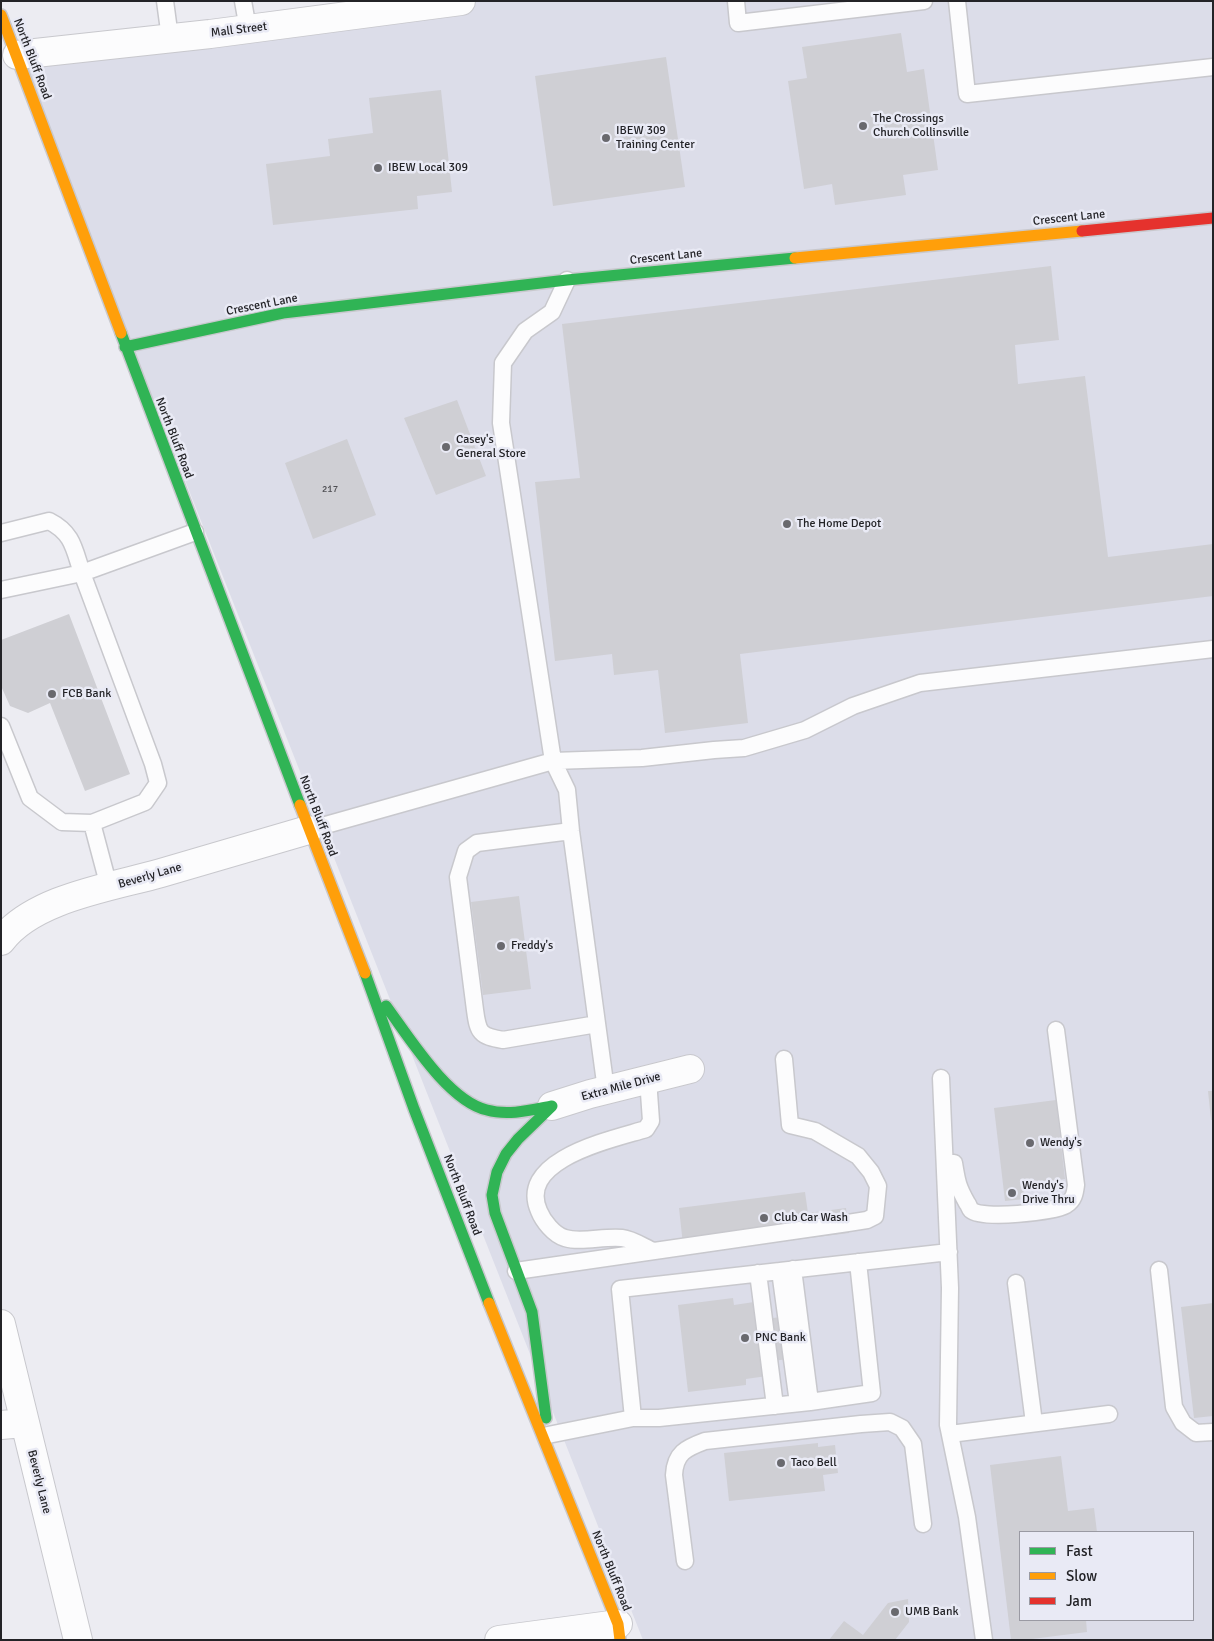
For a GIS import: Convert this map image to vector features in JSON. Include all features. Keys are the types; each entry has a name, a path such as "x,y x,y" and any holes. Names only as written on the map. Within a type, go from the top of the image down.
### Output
{"main road":[{"name":"North Bluff Road","path":"1,15 308,830 385,1025 414,1109 622,1635"},
{"name":"Crescent Lane","path":"125,347 283,313 567,280 1213,218"},
{"path":"367,981 439,1074 466,1102 479,1108 502,1112 552,1106"},
{"path":"549,1454 532,1312 495,1213 492,1195 497,1172 506,1154 518,1139 552,1106"}],"street":[{"name":"Mall Street","path":"17,55 248,29 412,4 461,1"},
{"name":"Beverly Lane","path":"1,941 25,920 50,906 78,895 308,830"},
{"name":"Extra Mile Drive","path":"552,1106 690,1069"},
{"name":"Beverly Lane","path":"1,1324 13,1424 78,1640"},
{"path":"498,1640 622,1635"}],"lane":[{"path":"164,1 170,38"},
{"path":"243,1 248,29"},
{"path":"736,1 738,23 924,1"},
{"path":"957,1 967,94 1213,67"},
{"path":"567,280 552,312 525,331 503,363 501,423 553,761 567,790 606,1090"},
{"path":"1,533 49,520 61,526 72,541 153,764 158,783 145,802 92,822 62,822 30,798 1,726"},
{"path":"1,590 82,572 195,532"},
{"path":"308,830 553,761 642,758 744,748 805,730 853,706 920,683 1213,649"},
{"path":"92,822 109,887"},
{"path":"571,831 477,843 466,851 458,877 477,1026 484,1035 503,1040 597,1024"},
{"path":"943,1120 951,1150 957,1186 971,1210 992,1216 1052,1209 1067,1204 1074,1198 1076,1185 1056,1030"},
{"path":"516,1271 867,1220 875,1216 878,1186 871,1172 858,1156 815,1131 790,1125 784,1059"},
{"path":"941,1078 950,1288 948,1426 967,1517 984,1640"},
{"path":"648,1079 651,1121 646,1129 585,1148 561,1160 540,1177 535,1203 541,1216 553,1230 564,1238 624,1238 653,1252"},
{"path":"633,1418 620,1289 949,1252"},
{"path":"548,1434 633,1418 659,1418 872,1393 858,1262"},
{"path":"1159,1270 1174,1407 1183,1423 1196,1433 1213,1432"},
{"path":"775,1271 792,1403"},
{"path":"775,1271 792,1403"},
{"path":"1016,1284 1034,1423"},
{"path":"950,1434 1109,1414"},
{"path":"685,1561 674,1463 681,1453 705,1441 890,1422 902,1428 913,1444 923,1524"}],"shaded area":[{"path":"444,1 1213,1 1213,1640 643,1640 17,55"}],"building":[{"name":"The Crossings Church Collinsville","path":"901,33 907,72 924,69 938,170 903,175 906,195 835,205 832,184 804,189 788,81 807,78 802,47"},
{"path":"666,57 685,187 553,206 535,76"},
{"path":"441,90 452,192 417,196 418,209 273,225 266,164 330,156 328,139 373,133 369,98"},
{"name":"The Home Depot","path":"1051,266 1059,340 1015,345 1018,384 1085,376 1108,557 1213,544 1213,596 740,654 748,723 665,733 658,670 614,675 612,654 555,661 535,482 580,478 562,324"},
{"name":"Casey's General Store","path":"457,400 486,476 436,495 404,418"},
{"path":"347,439 376,515 313,539 285,463"},
{"name":"FCB Bank","path":"69,614 130,774 85,791 50,703 28,713 10,706 1,686 1,640"},
{"name":"Freddy's","path":"519,896 531,989 483,995 471,902"},
{"path":"1208,1091 1213,1091 1213,1120 1211,1120"},
{"name":"Wendy's","path":"1056,1100 1065,1179 1023,1184 1025,1199 1005,1201 994,1108"},
{"name":"Club Car Wash","path":"805,1192 808,1213 846,1208 849,1233 684,1254 679,1208"},
{"name":"PNC Bank","path":"733,1298 734,1305 754,1302 756,1320 806,1314 811,1356 765,1362 767,1376 746,1379 746,1385 688,1392 678,1305"},
{"path":"1213,1303 1213,1416 1194,1418 1181,1307"},
{"name":"Taco Bell","path":"818,1443 818,1447 835,1445 838,1473 823,1475 825,1491 729,1501 724,1453"},
{"path":"1061,1456 1068,1511 1094,1508 1097,1531 1019,1531 1019,1621 1086,1621 1087,1632 1011,1640 990,1465"},
{"name":"UMB Bank","path":"908,1599 909,1622 895,1640 829,1640 844,1621 863,1635 888,1603"}],"traffic: fast":[{"path":"125,347 283,313 567,280 795,258"},
{"path":"121,333 300,805"},
{"path":"365,973 414,1109 489,1303"},
{"path":"386,1006 430,1066 458,1094 472,1104 495,1112 520,1112 552,1106"},
{"path":"546,1418 532,1312 495,1213 492,1195 497,1172 506,1154 518,1139 552,1106"}],"traffic: slow":[{"path":"1,15 121,333"},
{"path":"795,258 1082,231"},
{"path":"300,805 365,973"},
{"path":"489,1303 618,1624 620,1640"}],"traffic: jam":[{"path":"1082,231 1213,218"}],"place":[{"name":"The Crossings Church Collinsville","path":"863,126"},
{"name":"IBEW 309 Training Center","path":"606,138"},
{"name":"IBEW Local 309","path":"378,168"},
{"name":"Casey's General Store","path":"446,447"},
{"name":"The Home Depot","path":"787,524"},
{"name":"FCB Bank","path":"52,694"},
{"name":"Freddy's","path":"501,946"},
{"name":"Wendy's","path":"1030,1143"},
{"name":"Wendy's Drive Thru","path":"1012,1193"},
{"name":"Club Car Wash","path":"764,1218"},
{"name":"PNC Bank","path":"745,1338"},
{"name":"Taco Bell","path":"781,1463"},
{"name":"UMB Bank","path":"895,1612"}]}
